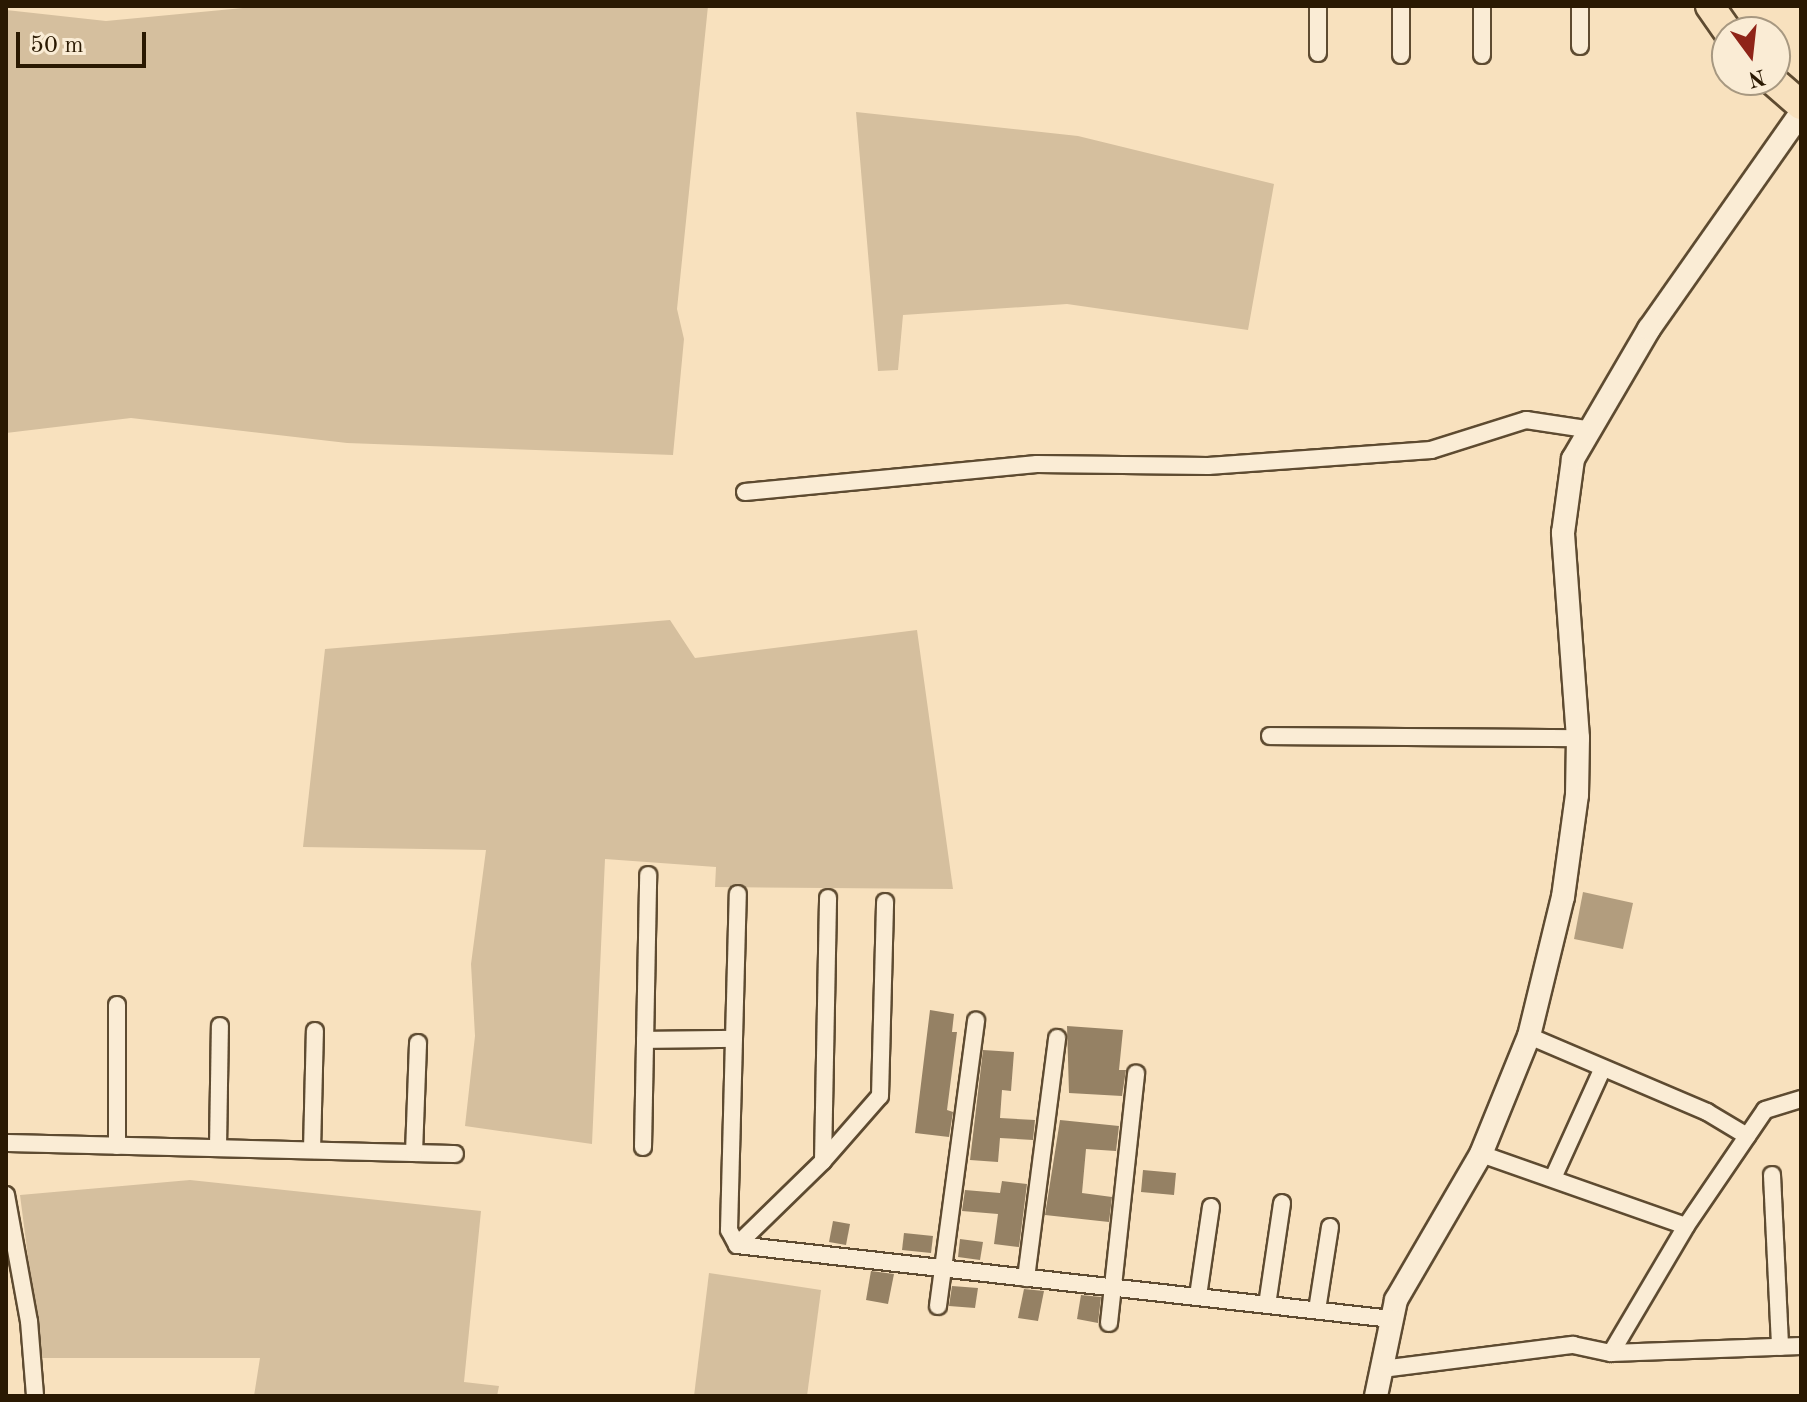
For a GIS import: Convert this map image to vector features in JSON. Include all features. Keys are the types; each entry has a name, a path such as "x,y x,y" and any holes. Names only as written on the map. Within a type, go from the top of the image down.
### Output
{"street":[{"path":"1318,6 1318,53"},
{"path":"1401,6 1401,55"},
{"path":"1482,6 1482,55"},
{"path":"1580,6 1580,46"},
{"path":"1376,1396 1396,1300 1481,1154 1529,1036 1563,897 1577,795 1578,738 1563,533 1573,459 1701,250 1801,113"},
{"path":"745,492 1037,464 1208,466 1431,450 1526,420 1592,430"},
{"path":"1270,736 1578,738"},
{"path":"643,1147 648,875"},
{"path":"737,1245 729,1230 738,894"},
{"path":"823,1161 828,898"},
{"path":"737,1245 823,1161 880,1096 885,902"},
{"path":"117,1005 117,1146"},
{"path":"938,1306 976,1021"},
{"path":"218,1148 220,1026"},
{"path":"312,1150 315,1031"},
{"path":"1529,1036 1601,1072 1707,1112 1747,1136"},
{"path":"1026,1278 1057,1038"},
{"path":"645,1040 732,1039"},
{"path":"414,1153 418,1043"},
{"path":"1553,1178 1601,1072"},
{"path":"1109,1323 1136,1073"},
{"path":"1611,1353 1686,1226 1765,1110 1801,1099"},
{"path":"6,1143 455,1154"},
{"path":"1481,1154 1686,1226"},
{"path":"1772,1175 1780,1347"},
{"path":"6,1195 29,1321 35,1396"},
{"path":"1267,1305 1282,1203"},
{"path":"1198,1296 1211,1207"},
{"path":"1317,1310 1330,1227"},
{"path":"737,1245 1392,1319"},
{"path":"1382,1369 1573,1345 1611,1353 1801,1346"}],"shaded area":[{"path":"263,6 708,6 677,309 684,339 673,455 347,443 131,418 6,433 6,10 106,21"},
{"path":"856,112 1078,136 1274,184 1248,330 1067,304 903,315 898,370 878,371"},
{"path":"670,620 695,658 917,630 953,889 715,887 716,867 605,859 592,1144 465,1126 475,1036 471,964 486,850 303,847 325,649"},
{"path":"1583,892 1633,903 1623,949 1574,939"},
{"path":"190,1180 481,1211 464,1382 499,1386 497,1396 254,1396 260,1358 41,1358 20,1195"},
{"path":"709,1273 821,1290 807,1396 694,1396"}],"building":[{"path":"930,1010 954,1014 952,1032 957,1032 947,1110 953,1112 949,1137 915,1133"},
{"path":"1067,1026 1123,1030 1119,1070 1126,1070 1122,1096 1069,1093"},
{"path":"983,1050 1014,1052 1011,1091 1002,1090 1000,1118 1035,1120 1033,1140 1000,1138 998,1162 970,1160"},
{"path":"1060,1120 1119,1126 1116,1151 1086,1149 1082,1193 1112,1197 1109,1222 1045,1215"},
{"path":"1143,1170 1176,1173 1174,1195 1141,1192"},
{"path":"1002,1181 1027,1184 1019,1247 994,1244 998,1214 962,1211 965,1190 1000,1193"},
{"path":"833,1221 850,1224 846,1245 829,1242"},
{"path":"904,1233 933,1236 931,1253 902,1250"},
{"path":"960,1239 983,1242 980,1260 958,1257"},
{"path":"871,1271 894,1274 888,1304 866,1300"},
{"path":"952,1286 978,1288 975,1308 949,1306"},
{"path":"1024,1289 1044,1291 1038,1321 1018,1318"},
{"path":"1081,1295 1101,1297 1098,1323 1077,1319"}]}
